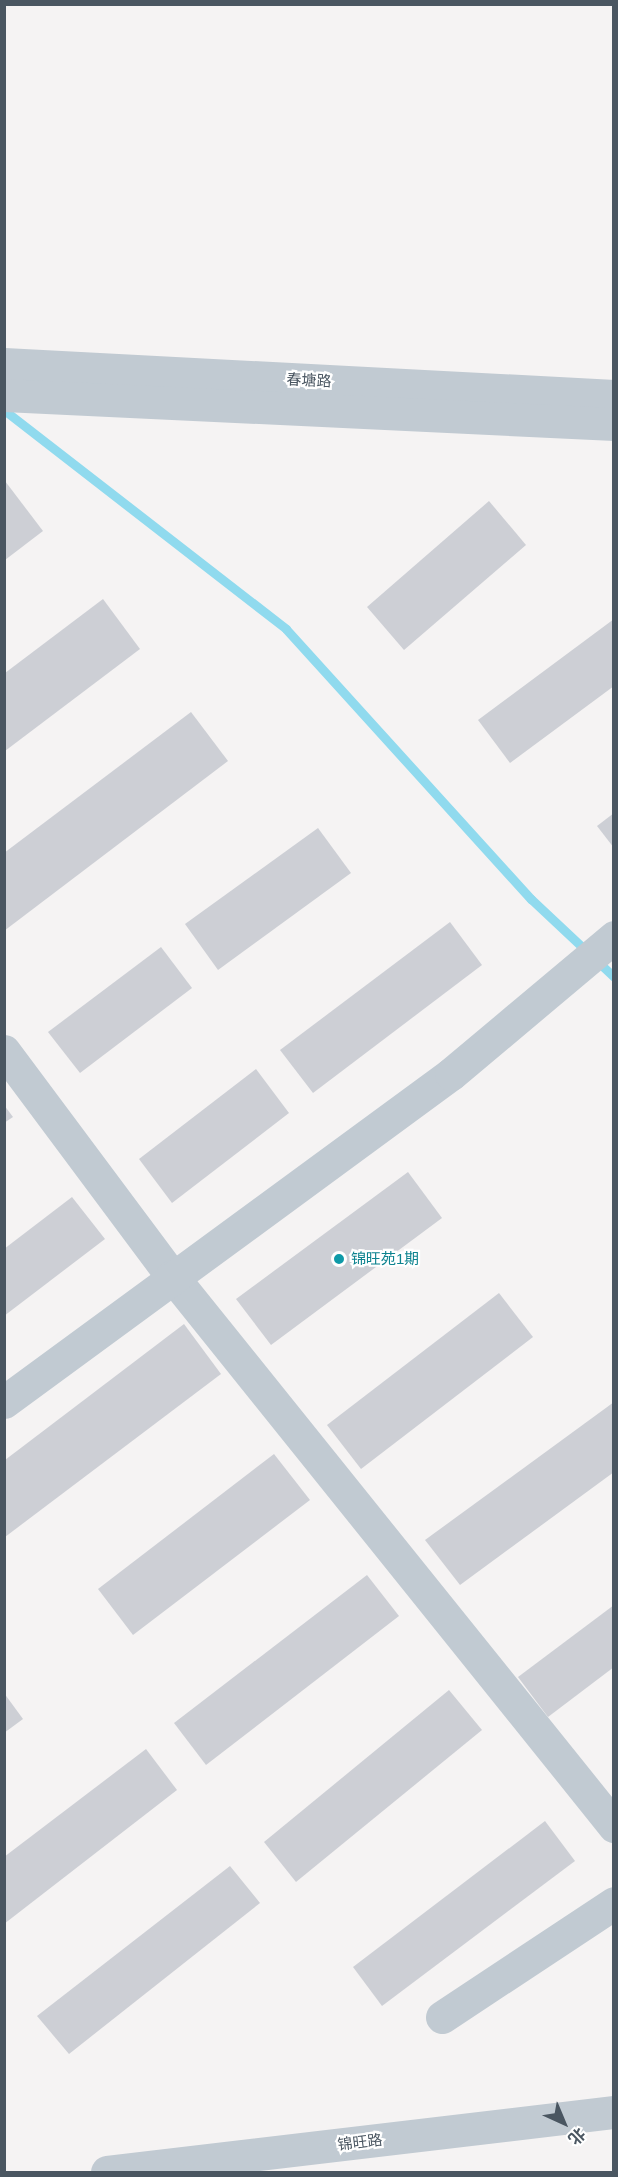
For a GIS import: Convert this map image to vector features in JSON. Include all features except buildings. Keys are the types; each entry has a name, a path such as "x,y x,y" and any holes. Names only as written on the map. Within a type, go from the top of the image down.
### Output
{"street":[{"name":"春塘路","path":"20,365 614,396"},
{"name":"春塘路","path":"4,395 614,424"},
{"path":"4,1402 172,1276 451,1074 567,972 614,937"},
{"path":"4,1051 172,1276 614,1826"},
{"path":"442,2017 614,1903"},
{"name":"锦旺路","path":"107,2172 614,2112"}],"waterway":[{"path":"4,410 286,629 531,899 614,977"}],"place":[{"name":"锦旺苑1期","path":"339,1259"}]}
